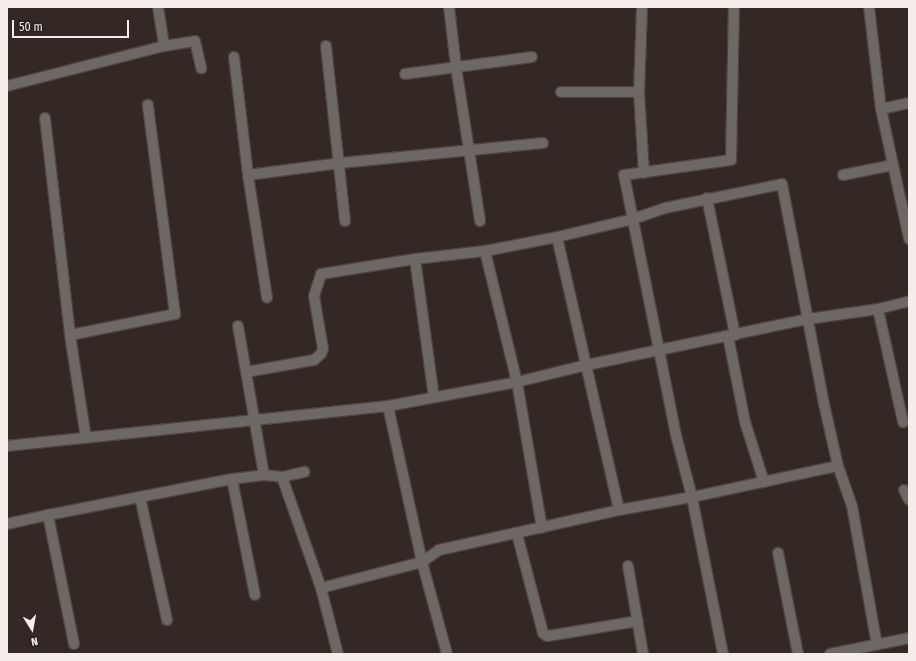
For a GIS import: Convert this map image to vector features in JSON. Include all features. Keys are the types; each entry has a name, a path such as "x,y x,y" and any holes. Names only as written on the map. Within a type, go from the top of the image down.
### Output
{"street":[{"path":"158,7 164,46"},
{"path":"449,7 468,150 480,221"},
{"path":"642,7 639,92 644,173"},
{"path":"723,654 692,497 676,435 624,175 731,160 734,7"},
{"path":"869,7 881,109 909,239"},
{"path":"7,86 164,46 195,42 201,68"},
{"path":"326,46 340,163 345,221"},
{"path":"405,74 532,56"},
{"path":"234,57 248,175 266,298"},
{"path":"561,92 639,92"},
{"path":"881,109 909,103"},
{"path":"70,335 175,314 148,105"},
{"path":"45,118 70,335 86,438"},
{"path":"248,175 340,163 543,144"},
{"path":"843,175 893,165"},
{"path":"246,372 314,360 321,354 323,349 314,296 321,274 415,259 485,251 556,237 633,219 665,208 708,198 782,184 824,404 838,466 852,506 877,645"},
{"path":"708,198 745,422 764,482"},
{"path":"556,237 587,365 619,510"},
{"path":"485,251 517,382 542,528"},
{"path":"415,259 434,398"},
{"path":"7,446 388,406 517,382 587,365 808,319 878,309 909,301"},
{"path":"878,309 903,422"},
{"path":"238,326 264,475"},
{"path":"388,406 422,562 448,654"},
{"path":"321,588 422,562 439,550 517,534 619,510 692,497 838,466"},
{"path":"7,524 232,479 264,475 282,477 304,472"},
{"path":"282,477 321,588 338,654"},
{"path":"232,479 255,595"},
{"path":"904,490 909,500"},
{"path":"140,497 167,620"},
{"path":"48,515 74,644"},
{"path":"517,534 543,633 547,636 638,621"},
{"path":"778,553 798,654"},
{"path":"628,566 643,654"},
{"path":"830,654 909,638"}]}
